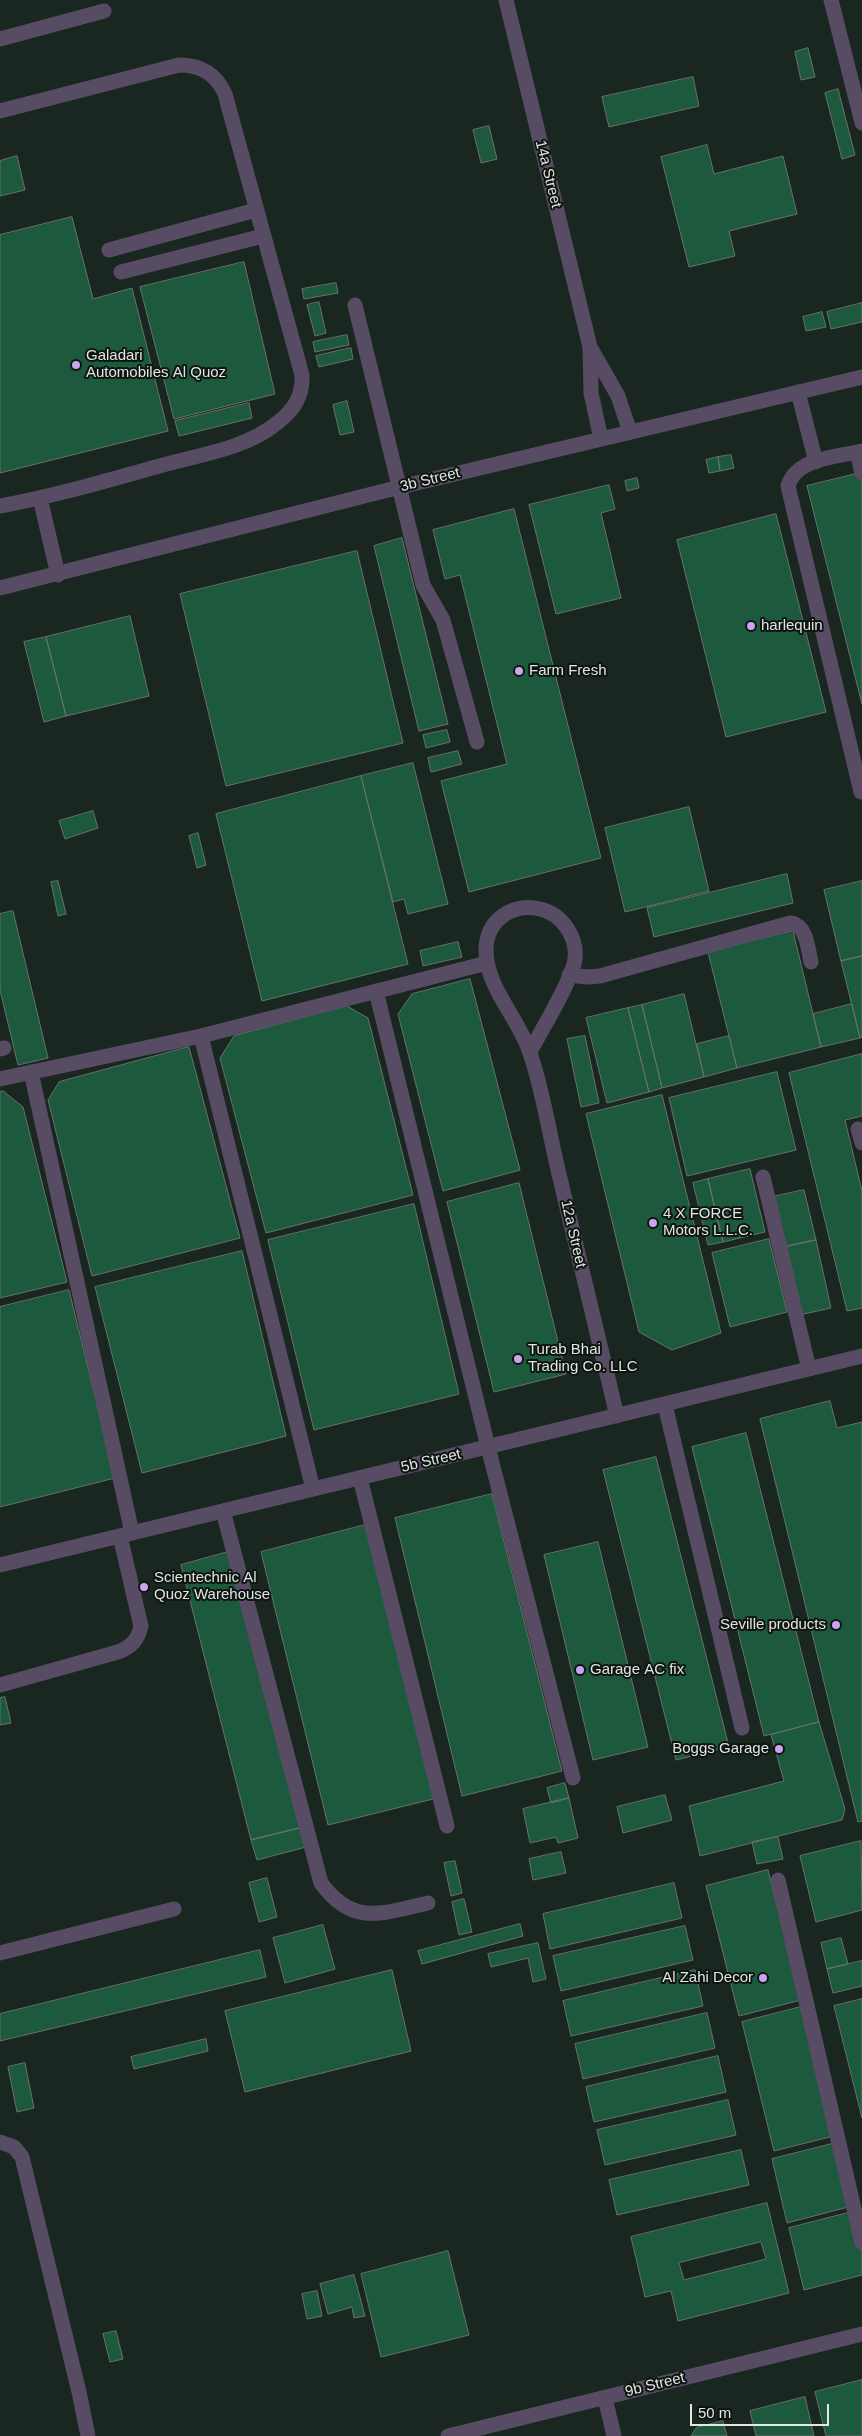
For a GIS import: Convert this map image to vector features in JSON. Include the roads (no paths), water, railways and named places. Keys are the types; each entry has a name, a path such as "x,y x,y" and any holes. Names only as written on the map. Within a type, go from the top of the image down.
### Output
{"street":[{"name":"14a Street","path":"506,0 590,347 591,393 601,439"},
{"path":"831,0 855,63 862,123"},
{"path":"0,38 104,11"},
{"path":"0,111 179,65 198,68 215,78 225,94 302,375 300,394 291,411 277,424 243,442 40,498 0,506"},
{"path":"109,250 256,210"},
{"path":"121,272 263,236"},
{"path":"355,305 423,585 443,620 477,742"},
{"name":"14a Street","path":"590,347 618,396 630,432"},
{"name":"3b Street","path":"0,588 58,575 400,487 862,377"},
{"path":"798,392 816,462"},
{"path":"861,792 788,496 788,486 795,472 801,467 859,451 862,473"},
{"path":"40,498 58,575"},
{"name":"12a Street","path":"530,1052 569,975 575,953 570,933 558,916 539,908 518,908 500,917 492,925 486,949 487,963 495,984 530,1052 617,1416"},
{"path":"569,975 600,976 790,922 795,923 802,929 811,962"},
{"path":"0,1079 200,1036 487,963"},
{"path":"376,992 488,1447 573,1778"},
{"path":"200,1036 313,1489"},
{"path":"0,1685 126,1649 134,1643 139,1635 140,1626 126,1535 31,1072"},
{"path":"763,1177 809,1369"},
{"name":"5b Street","path":"0,1565 665,1406 862,1356"},
{"path":"665,1406 742,1728"},
{"path":"360,1478 448,1826"},
{"path":"223,1511 321,1883 332,1897 346,1908 362,1914 379,1914 428,1903"},
{"path":"778,1880 862,2243"},
{"path":"0,1953 174,1909"},
{"path":"0,2142 14,2147 22,2157 88,2436"},
{"name":"9b Street","path":"448,2436 862,2334"},
{"path":"604,2398 614,2436"}],"place":[{"name":"Galadari Automobiles Al Quoz","path":"76,365"},
{"name":"harlequin","path":"751,626"},
{"name":"Farm Fresh","path":"519,671"},
{"name":"4 X FORCE Motors L.L.C.","path":"653,1223"},
{"name":"Turab Bhai Trading Co. LLC","path":"518,1359"},
{"name":"Scientechnic Al Quoz Warehouse","path":"144,1587"},
{"name":"Seville products","path":"836,1625"},
{"name":"Garage AC fix","path":"580,1670"},
{"name":"Boggs Garage","path":"779,1749"},
{"name":"Al Zahi Decor","path":"763,1978"}]}
